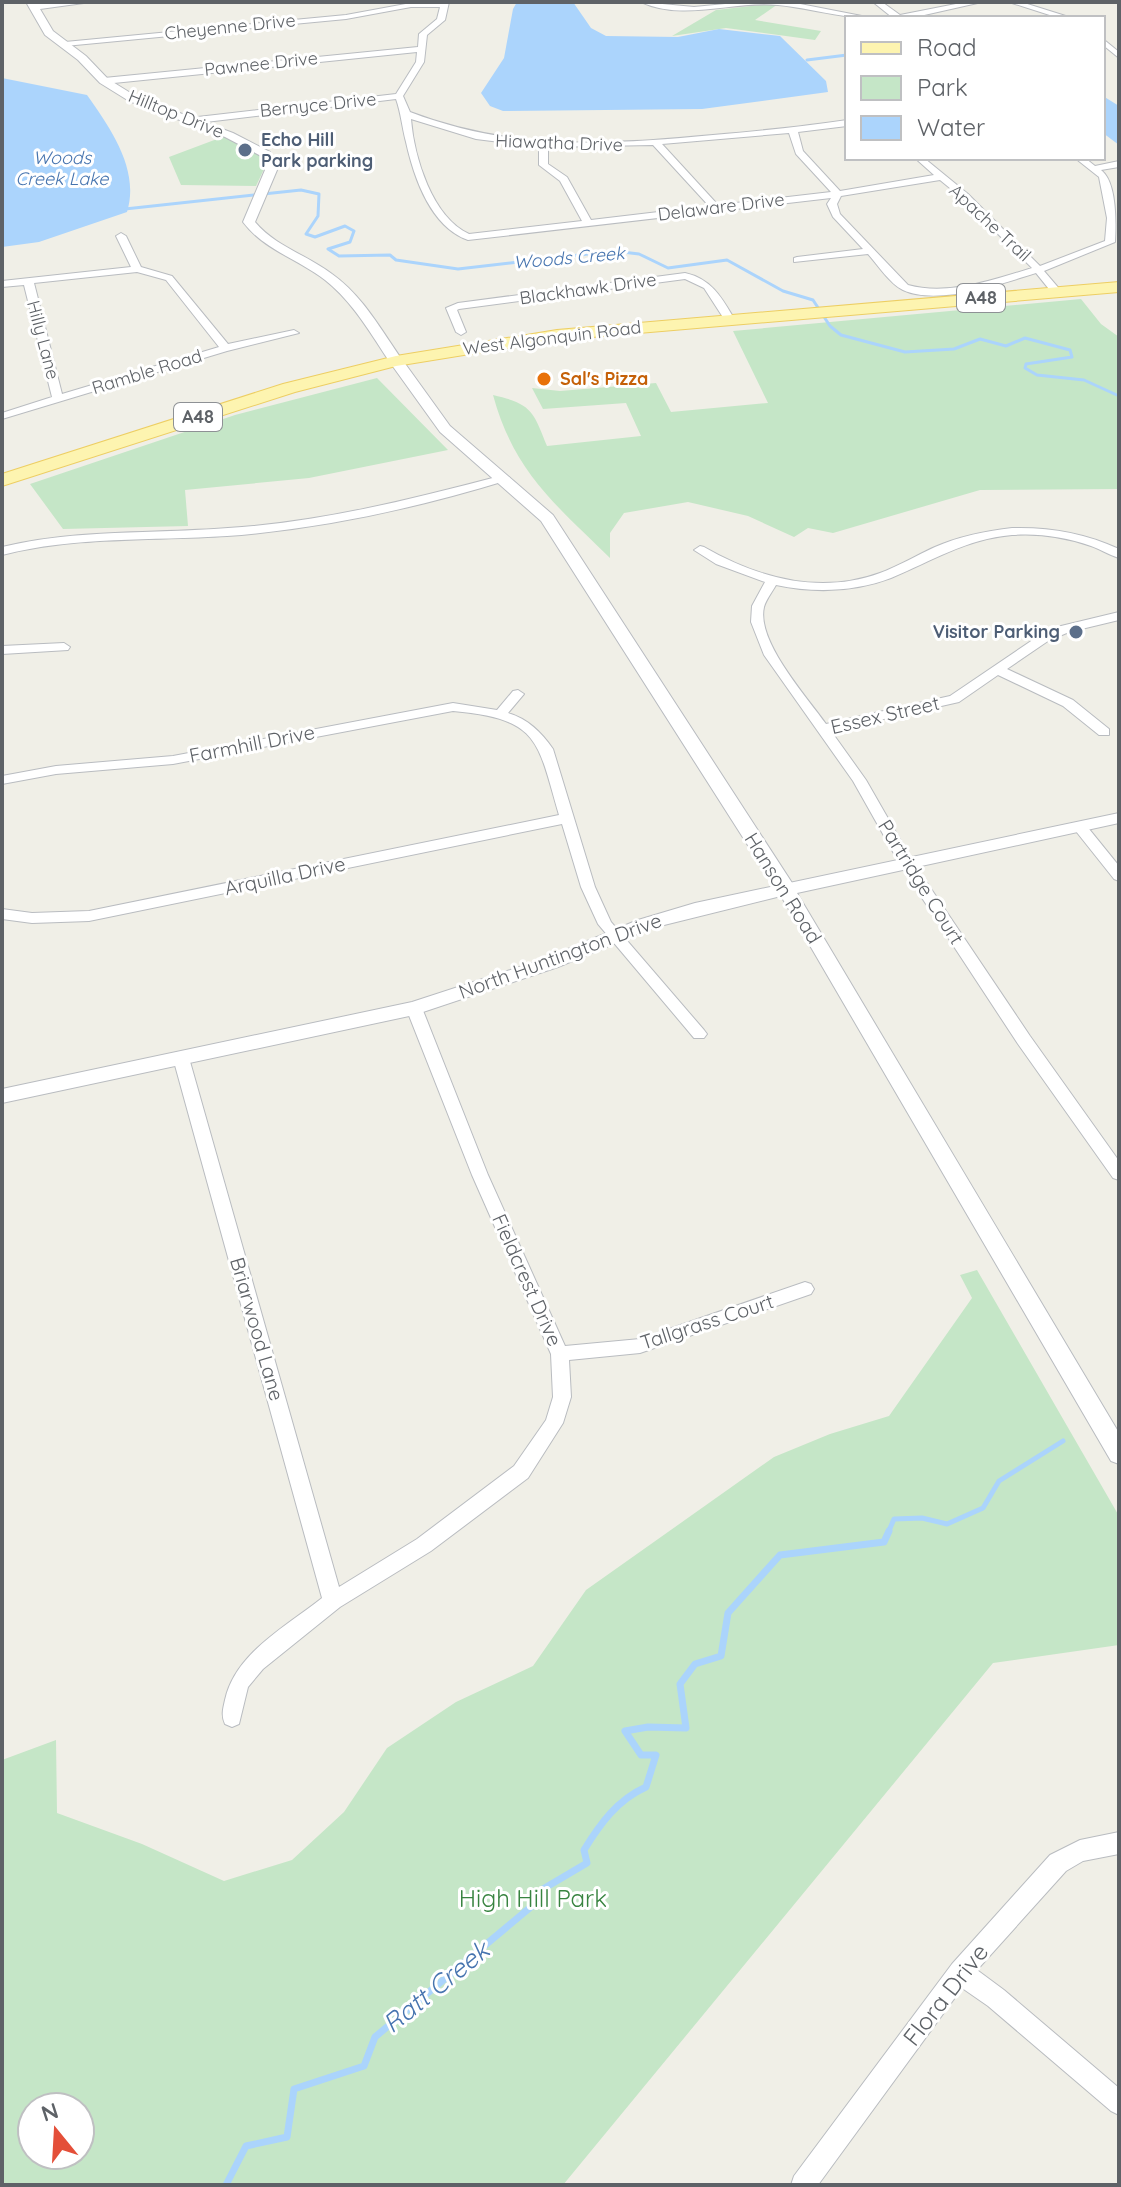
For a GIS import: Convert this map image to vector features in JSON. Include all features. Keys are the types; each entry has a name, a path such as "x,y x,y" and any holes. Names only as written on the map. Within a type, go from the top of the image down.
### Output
{"main road":[{"name":"West Algonquin Road","path":"2,480 289,388 396,361 557,335 1119,287"},
{"name":"Hanson Road","path":"396,361 445,429 547,518 786,889"}],"street":[{"path":"33,4 86,2"},
{"path":"645,2 687,9 774,2 856,16"},
{"path":"877,2 896,16"},
{"path":"909,16 978,2"},
{"path":"1013,2 1061,16"},
{"name":"Hilltop Drive","path":"33,4 49,33 104,81 133,99 229,135 266,154 271,165 249,215 253,228 335,281 349,295 396,361"},
{"path":"406,114 399,96 420,62 423,34 441,20 443,4"},
{"name":"Cheyenne Drive","path":"65,44 346,17 405,5 443,4"},
{"name":"Pawnee Drive","path":"104,81 419,49"},
{"name":"Bernyce Drive","path":"189,121 399,96"},
{"name":"Hiawatha Drive","path":"406,114 467,137 543,145 656,143 845,123"},
{"name":"Delaware Drive","path":"406,114 405,135 414,163 452,232 468,237 838,194 939,177"},
{"path":"793,131 799,152 838,194 833,200 834,212 904,287 915,292 949,289 1041,271 1115,242 1103,176 1082,160"},
{"path":"656,143 714,206"},
{"path":"543,145 544,165 564,179 588,224"},
{"name":"Apache Trail","path":"921,160 965,196 1041,271 1057,292"},
{"path":"1096,168 1119,164"},
{"path":"121,236 137,269"},
{"path":"797,260 872,251"},
{"path":"2,284 137,269 169,278 225,348"},
{"name":"Blackhawk Drive","path":"461,332 451,308 685,276 696,277 708,286 730,320"},
{"name":"Hilly Lane","path":"28,281 58,398"},
{"name":"Ramble Road","path":"2,416 225,348 294,333"},
{"path":"2,551 58,540 272,526 422,501 504,478"},
{"path":"700,550 738,571 771,582 828,584 868,580 968,539 1007,532 1060,534 1118,553"},
{"name":"Partridge Court","path":"771,582 758,606 761,637 821,729 859,780 906,863 1024,1040 1119,1174"},
{"name":"Essex Street","path":"821,729 954,699 1044,638 1065,629 1119,616"},
{"path":"2,650 64,647"},
{"path":"998,670 1068,703 1104,732"},
{"path":"500,714 518,694"},
{"name":"Farmhill Drive","path":"2,780 56,770 173,760 438,708 469,708 500,714 525,726 542,742 588,887 605,924 699,1034"},
{"name":"Arquilla Drive","path":"2,914 32,918 89,916 568,818"},
{"name":"North Huntington Drive","path":"2,1096 414,1008 551,963 695,909 1119,818"},
{"path":"1080,827 1119,876"},
{"name":"Hanson Road","path":"786,889 1119,1454"},
{"name":"Fieldcrest Drive","path":"232,1717 239,1683 256,1662 333,1601 424,1545 521,1472 554,1423 562,1397 560,1354 480,1175 414,1008"},
{"name":"Briarwood Lane","path":"181,1058 333,1601"},
{"name":"Tallgrass Court","path":"560,1354 640,1346 805,1289"},
{"name":"Flora Drive","path":"803,2185 960,1972 1058,1863 1080,1851 1119,1843"},
{"path":"960,1972 996,1998 1119,2103"}],"green space":[{"path":"778,4 755,20 821,31 815,40 726,28 672,36 716,10"},
{"path":"225,136 263,156 265,167 256,186 181,185 169,157"},
{"path":"1081,299 1101,324 1119,337 1119,489 980,490 833,533 808,528 794,537 748,516 688,502 624,513 610,533 610,558 554,503 525,466 512,445 493,395 524,406 534,417 547,446 641,436 626,403 543,409 532,388 560,391 656,383 671,412 768,403 733,331"},
{"path":"377,378 448,450 309,478 185,490 188,526 63,529 30,484 235,415"},
{"name":"High Hill Park","path":"977,1270 1119,1516 1119,1645 993,1663 563,2185 2,2185 2,1760 56,1740 57,1813 142,1844 224,1881 292,1860 344,1812 387,1748 456,1702 533,1666 586,1590 774,1457 830,1434 889,1416 972,1298 960,1275"}],"water":[{"path":"517,2 573,2 591,28 606,36 678,37 719,29 780,36 826,81 828,92 702,109 503,111 490,106 481,93 504,58"},
{"name":"Woods Creek Lake","path":"2,78 87,95 121,150 130,181 127,212 39,242 2,247"},
{"path":"1105,97 1119,106 1119,145 1105,134"}],"waterway":[{"path":"807,60 845,55"},
{"name":"Woods Creek","path":"125,209 301,190 319,194 318,216 306,234 315,237 345,226 354,231 350,242 328,249 339,256 390,255 396,260 458,269 614,251 639,254 668,268 727,260 783,291 813,300 830,326 841,335 905,352 954,349 980,339 1006,346 1025,338 1070,350 1072,357 1026,364 1025,368 1037,375 1084,380 1119,396"},
{"name":"Ratt Creek","path":"888,1533 894,1519 922,1518 947,1524 983,1508 999,1481 1063,1441"},
{"name":"Ratt Creek","path":"226,2185 246,2146 287,2137 294,2089 364,2066 375,2037 538,1901 543,1889 587,1863 584,1850 590,1840 618,1806 646,1787 656,1755 641,1755 625,1731 648,1727 686,1728 680,1684 695,1664 721,1656 728,1613 780,1555 884,1542 889,1531"}],"place":[{"name":"Echo Hill Park parking","path":"245,150"},
{"name":"Sal's Pizza","path":"544,379"},
{"name":"Visitor Parking","path":"1076,632"}]}
